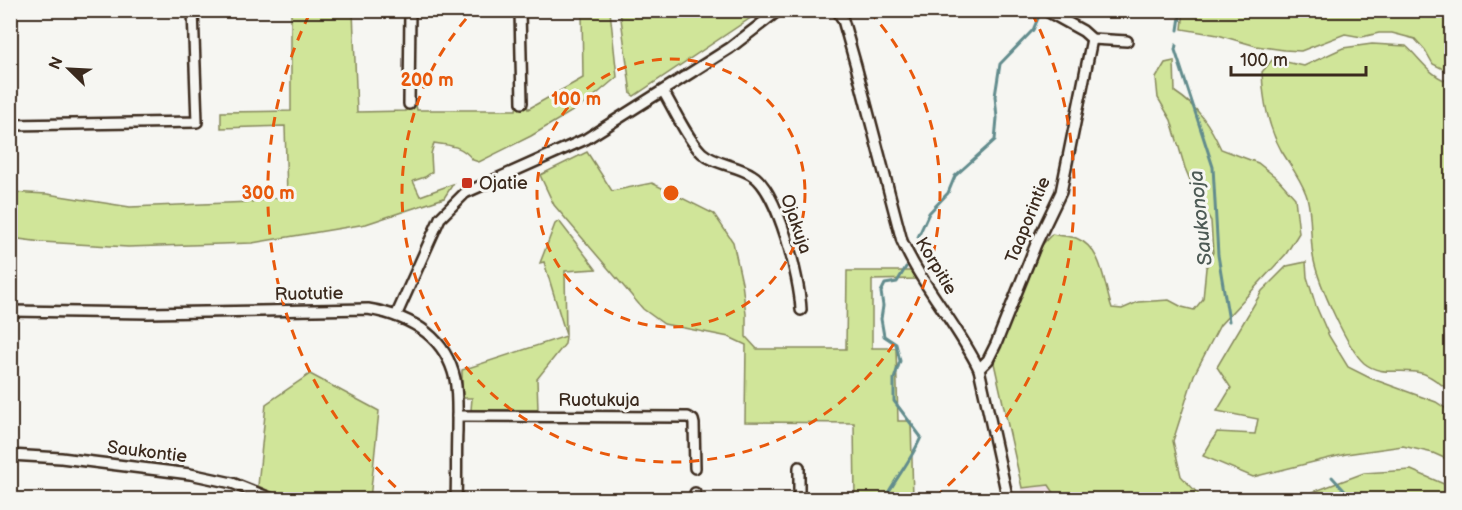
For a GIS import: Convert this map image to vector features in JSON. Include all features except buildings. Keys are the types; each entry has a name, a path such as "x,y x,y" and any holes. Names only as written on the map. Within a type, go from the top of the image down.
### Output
{"street":[{"path":"10,125 197,122 193,10"},
{"path":"409,104 410,10"},
{"path":"520,10 522,103"},
{"path":"396,316 436,225 455,202 478,187 586,139 739,42 779,10"},
{"name":"Korpitie","path":"837,10 843,20 856,66 902,241 915,266 971,352 979,369 1008,500"},
{"path":"1045,10 1083,31 1092,39 1127,41"},
{"name":"Taaporintie","path":"979,369 988,360 996,344 1036,244 1061,192 1092,39"},
{"name":"Ojakuja","path":"663,91 701,152 753,175 766,189 784,231 800,296 801,310"},
{"name":"Ruotutie","path":"10,311 148,313 368,309 414,323 426,332 448,356 456,382 456,500"},
{"name":"Ruotukuja","path":"457,416 688,417 693,420 694,424 695,468"},
{"name":"Saukontie","path":"10,455 61,458 190,474 231,483 275,500"},
{"path":"798,467 799,500"}],"shaded area":[{"path":"1049,485 1058,499 1022,499 1022,488"}],"green space":[{"path":"620,10 761,11 634,96 631,94"},
{"path":"291,11 353,11 357,112 406,111 406,105 416,105 417,110 516,110 517,105 527,104 528,109 583,78 582,11 610,11 617,77 586,103 531,136 479,162 456,147 434,143 431,154 432,172 413,181 420,196 453,184 444,198 366,224 252,243 128,247 11,238 10,192 47,194 130,207 251,202 287,196 285,126 221,128 221,112 291,111"},
{"path":"1184,11 1451,11 1451,73 1433,64 1415,39 1392,33 1362,37 1345,34 1301,51 1284,50 1182,29"},
{"path":"1372,44 1406,46 1438,77 1451,82 1451,392 1425,374 1377,370 1364,363 1357,355 1334,315 1317,271 1306,194 1276,141 1267,112 1262,72 1273,59 1304,66 1343,48"},
{"path":"1174,61 1175,92 1202,117 1221,149 1258,163 1278,179 1295,198 1299,233 1286,254 1220,325 1194,375 1173,441 1181,476 1203,499 1058,499 1049,485 1022,488 994,363 1042,245 1052,234 1076,238 1092,250 1101,268 1112,308 1122,309 1138,302 1169,300 1194,310 1203,299 1206,268 1213,252 1211,221 1198,199 1185,168 1171,120 1158,98 1156,78 1165,63"},
{"path":"587,152 612,191 652,183 714,214 733,242 742,283 746,337 757,349 846,349 847,271 911,271 916,279 872,280 872,348 896,348 898,421 911,421 913,499 855,499 854,423 745,422 746,345 729,337 664,324 643,309 554,205 540,175"},
{"path":"559,221 596,269 565,271 566,335 544,262 540,263 555,224"},
{"path":"1306,262 1307,277 1316,306 1329,336 1348,367 1370,378 1436,402 1451,412 1451,461 1433,453 1403,446 1346,454 1253,477 1203,456 1217,432 1255,434 1258,419 1217,411 1231,388 1217,367 1262,291 1287,266"},
{"path":"566,336 565,344 537,379 538,410 471,410 472,398 462,398 462,370"},
{"path":"310,374 379,411 370,499 286,499 258,486 266,404"},
{"path":"1411,470 1451,487 1451,499 1284,499 1297,498 1364,473"},
{"path":"553,494 644,495 644,499 553,499"}],"waterway":[{"name":"Saukonoja","path":"1178,30 1181,10"},
{"path":"918,237 929,213 948,193 955,176 995,140 997,118 995,96 1000,64 1033,30 1039,16"},
{"name":"Saukonoja","path":"1176,45 1175,50 1213,167 1218,255 1229,321"},
{"path":"884,500 921,437 894,401 894,379 900,361 896,344 884,336 881,319 883,306 881,292 885,284 897,282 906,267"},
{"name":"Saukonoja","path":"1332,477 1353,500"}],"place":[{"name":"Ojatie","path":"467,183"}]}
